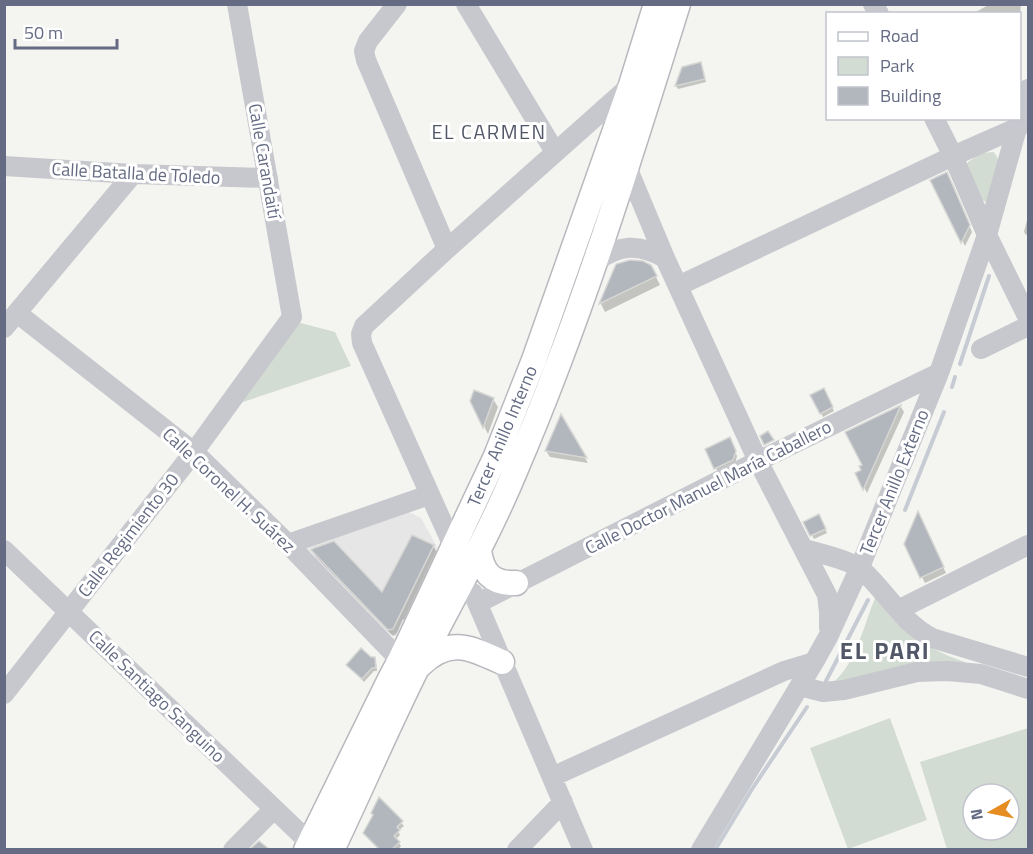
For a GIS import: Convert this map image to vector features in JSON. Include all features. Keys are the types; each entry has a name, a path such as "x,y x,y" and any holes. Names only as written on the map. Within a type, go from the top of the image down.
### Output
{"main road":[{"name":"Tercer Anillo Interno","path":"315,848 403,669 453,546 496,456 534,360 610,114 631,85 656,4"},
{"path":"666,44 669,10 667,4"},
{"name":"Tercer Anillo Interno","path":"403,669 466,576 516,471 556,372 594,263 678,4"},
{"path":"466,576 460,560 460,545 475,513 480,490"},
{"path":"479,550 480,562 485,572 505,583 516,583"},
{"path":"403,669 446,648 463,647 479,651 502,662"}],"street":[{"name":"Calle Carandaití","path":"237,4 292,317"},
{"path":"397,4 368,41 364,51 447,249"},
{"path":"466,4 555,152"},
{"name":"Tercer Anillo Externo","path":"701,849 814,662 860,567 939,373 987,235 1029,89"},
{"path":"453,546 362,343 361,334 364,326 555,152 610,114"},
{"path":"935,120 987,235 1029,318"},
{"path":"678,286 953,156 1019,128"},
{"name":"Calle Batalla de Toledo","path":"4,166 133,174 267,178"},
{"path":"627,167 665,258 758,461 827,595 830,612 828,637"},
{"path":"10,321 133,174"},
{"path":"594,263 621,248 637,247 665,258"},
{"name":"Calle Regimiento 30","path":"4,694 194,452 292,317"},
{"name":"Calle Coronel H. Suárez","path":"10,321 194,452 288,544 403,669"},
{"path":"981,349 1029,326"},
{"name":"Calle Doctor Manuel María Caballero","path":"478,603 758,461 939,373"},
{"path":"288,544 429,495"},
{"path":"898,610 1029,544"},
{"path":"804,549 860,567 898,610 921,632 932,638 1029,667"},
{"name":"Calle Santiago Sanguino","path":"4,550 315,848"},
{"path":"466,576 583,849"},
{"path":"552,777 784,671 814,662"},
{"path":"800,686 823,692 844,690 917,672 947,672 981,674 1029,689"},
{"path":"517,849 563,802"},
{"path":"233,849 274,808"}],"shaded area":[{"path":"405,510 421,518 437,547 398,632 391,635 304,550 306,541"}],"green space":[{"path":"994,152 1001,164 989,204 976,196 965,171 968,162 982,153"},
{"path":"297,322 335,332 351,366 240,403"},
{"path":"875,598 895,621 915,638 965,662 964,667 852,682 834,682 842,674 854,654"},
{"path":"890,718 927,820 848,849 810,748"},
{"path":"1028,728 1028,849 947,849 920,762"}],"building":[{"path":"701,62 705,79 675,86 682,67"},
{"path":"947,172 970,225 961,243 930,180"},
{"path":"630,260 643,261 651,265 657,276 599,304 616,264"},
{"path":"824,388 833,407 820,414 810,395"},
{"path":"474,390 494,398 483,428 470,401"},
{"path":"901,405 863,490 855,473 861,470 859,466 862,465 845,432"},
{"path":"561,414 587,458 545,451"},
{"path":"768,431 774,440 764,445 760,436"},
{"path":"730,437 736,451 733,460 714,469 705,449"},
{"path":"918,511 944,567 920,578 904,544"},
{"path":"819,514 826,529 810,536 803,522"},
{"path":"412,535 434,545 393,629 388,630 311,550 334,541 382,592"},
{"path":"361,648 371,657 375,657 376,668 372,668 362,679 346,665"},
{"path":"379,797 403,821 397,827 400,830 394,836 400,842 392,849 379,849 363,833 373,815 371,813"},
{"path":"259,841 269,849 250,849"}],"waterway":[{"path":"960,364 989,276"},
{"path":"952,387 955,377"},
{"path":"905,510 944,412"},
{"path":"826,681 868,600"},
{"path":"715,850 752,789 807,707"}],"district":[{"name":"EL CARMEN","path":"489,131"},
{"name":"EL PARI","path":"885,650"}]}
